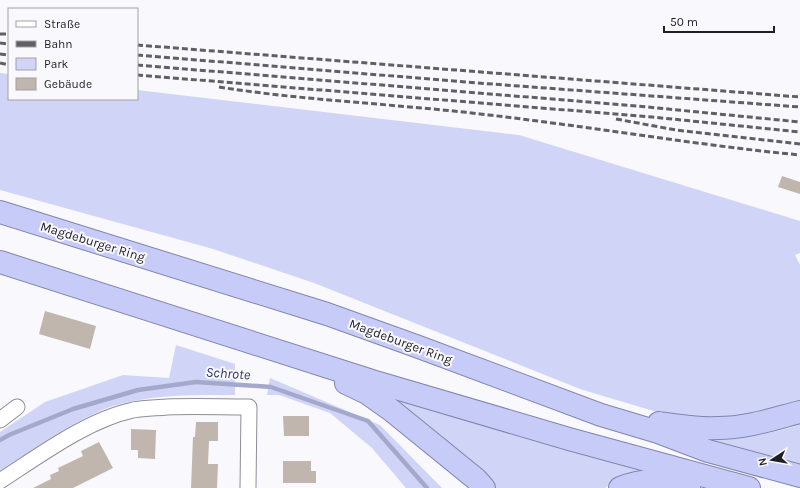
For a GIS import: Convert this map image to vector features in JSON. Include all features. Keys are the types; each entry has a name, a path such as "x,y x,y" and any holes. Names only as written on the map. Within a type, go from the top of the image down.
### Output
{"highway":[{"name":"Magdeburger Ring","path":"0,212 327,314 601,415 658,432 708,451 800,476"},
{"path":"0,262 372,381 748,488"},
{"path":"266,348 367,393 416,429 476,479 484,488"},
{"path":"601,415 688,428 719,428 756,423 800,412"},
{"path":"620,488 634,483 656,480 671,480 728,488"}],"street":[{"path":"0,481 88,427 133,410 194,406 249,407 248,488"},
{"path":"0,420 17,408"}],"green space":[{"path":"0,73 8,74 8,100 138,100 138,90 519,135 800,221 800,253 795,255 800,265 800,401 729,419 660,413 580,389 314,283 213,249 0,190"},
{"path":"176,345 235,364 235,395 156,397 110,407 76,423 54,436 0,472 0,432 45,402 123,375 169,378"},
{"path":"270,378 380,425 442,488 406,488 372,448 330,413 279,395 267,395"},
{"path":"393,398 643,469 643,471 614,482 605,488 495,488"},
{"path":"800,425 800,469 710,440 756,436"}],"building":[{"path":"782,176 800,182 800,194 778,187"},
{"path":"45,311 96,326 90,349 39,334"},
{"path":"283,416 309,416 309,436 284,436"},
{"path":"196,422 218,422 218,441 209,441 208,464 218,464 217,488 191,488 193,437 195,437"},
{"path":"131,429 156,430 155,459 138,458 138,450 131,450"},
{"path":"99,442 113,468 73,488 33,488 51,479 50,475 59,471 58,468 83,456 81,451"},
{"path":"283,461 311,461 311,471 316,471 316,483 283,483"}],"waterway":[{"name":"Schrote","path":"0,440 73,409 138,390 196,382 271,387 368,421 427,488"}],"railway":[{"path":"0,34 8,34"},
{"path":"0,43 8,44"},
{"path":"138,45 800,97"},
{"path":"0,54 8,55"},
{"path":"138,55 478,83 800,107"},
{"path":"0,63 8,65"},
{"path":"138,65 637,106 800,122"},
{"path":"138,75 652,117 800,132"},
{"path":"219,87 286,96 489,115 800,155"},
{"path":"616,119 676,130 800,144"}]}
